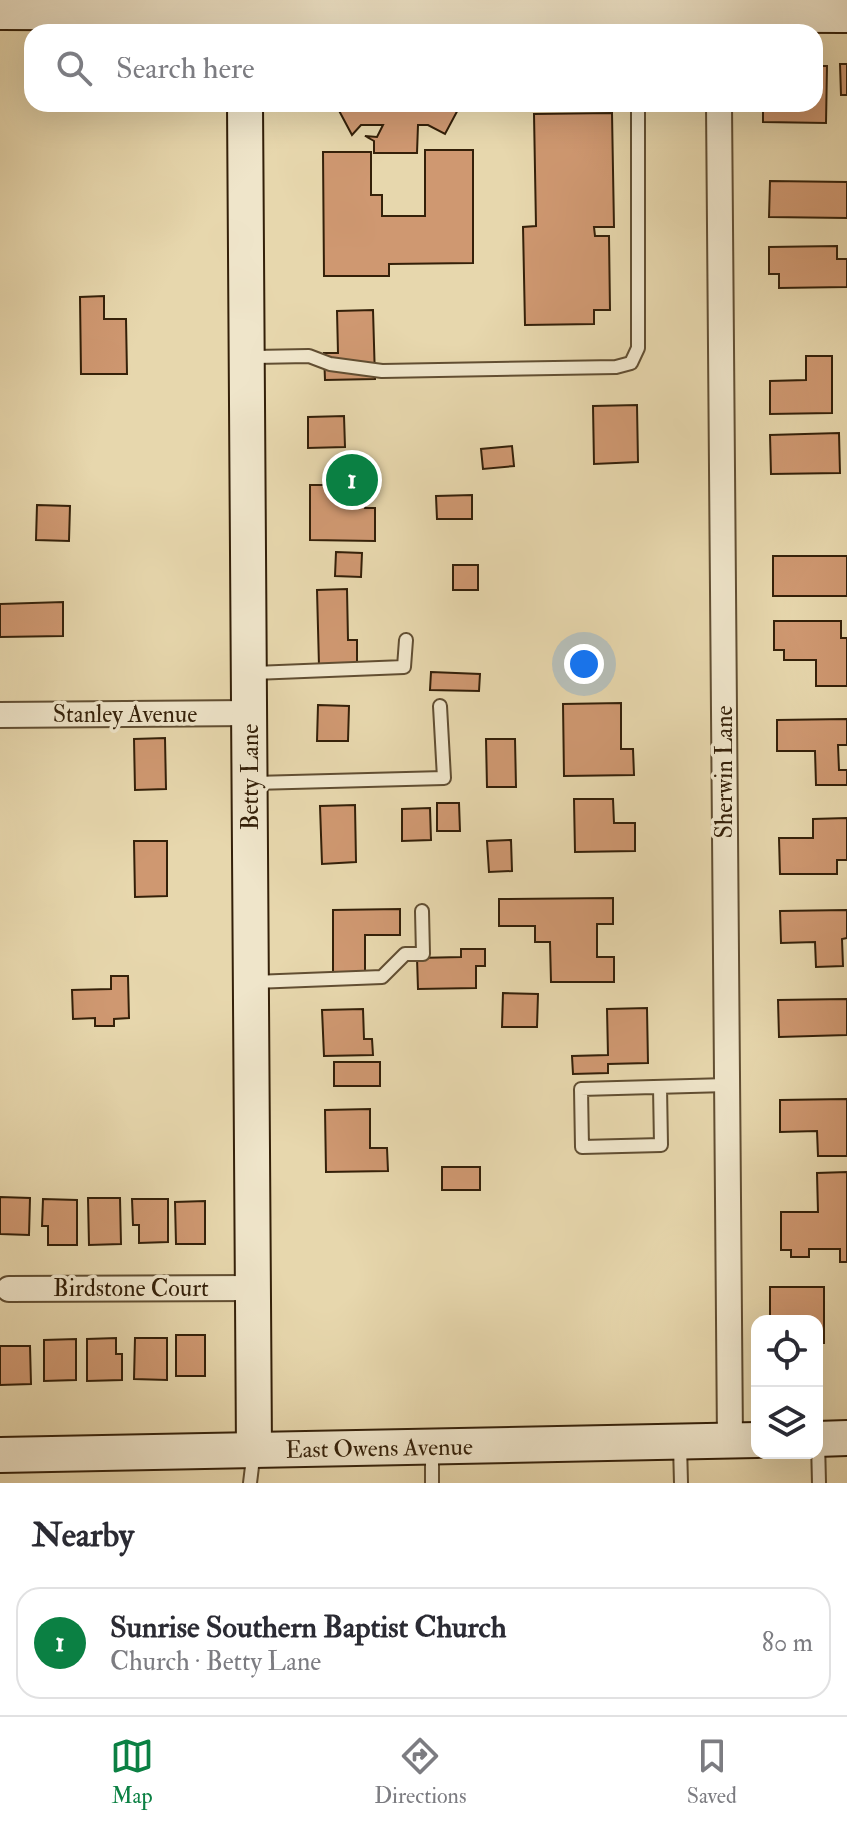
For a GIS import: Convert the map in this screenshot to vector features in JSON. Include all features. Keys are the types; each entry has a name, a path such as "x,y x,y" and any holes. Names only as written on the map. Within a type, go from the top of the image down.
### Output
{"street":[{"path":"0,12 135,6 244,22 498,18 718,23 843,10"},
{"name":"Betty Lane","path":"245,112 252,1467"},
{"name":"Sherwin Lane","path":"719,112 727,1085 744,1440"},
{"name":"Stanley Avenue","path":"0,715 250,713"},
{"name":"Birdstone Court","path":"9,1289 253,1288"},
{"path":"823,1439 847,1438"},
{"name":"East Owens Avenue","path":"0,1455 180,1467 252,1467 432,1446 744,1440"}],"lane":[{"path":"247,357 309,356 330,364 382,371 616,367 631,363 638,348 638,112"},
{"path":"249,673 404,667 406,640"},
{"path":"250,783 444,778 440,706"},
{"path":"251,982 382,977 405,954 423,954 422,911"},
{"path":"660,1087 661,1145 582,1147 581,1089 727,1085"},
{"path":"680,1441 681,1483"},
{"path":"432,1446 432,1483"},
{"path":"818,1459 819,1483"}],"building":[{"path":"840,64 847,64 847,95 841,95"},
{"path":"823,66 827,66 826,123 763,122 763,112 823,112"},
{"path":"340,112 457,112 445,134 428,125 418,125 417,153 374,153 374,141 365,136 377,137 383,125 361,125 352,135"},
{"path":"612,113 614,227 594,227 595,236 609,236 610,310 594,310 594,324 525,325 523,227 536,226 534,114"},
{"path":"425,150 473,150 473,263 389,264 389,276 324,276 323,152 371,152 371,195 382,195 382,216 425,216"},
{"path":"770,181 847,182 847,218 769,217"},
{"path":"837,246 837,259 847,259 847,287 779,288 779,274 769,274 769,247"},
{"path":"104,296 104,319 126,319 127,374 81,374 80,297"},
{"path":"373,310 375,379 325,380 324,353 338,353 337,311"},
{"path":"806,356 832,356 832,413 770,414 770,381 806,380"},
{"path":"637,405 638,462 594,464 593,406"},
{"path":"344,416 345,447 308,448 308,417"},
{"path":"839,433 840,473 771,474 770,435"},
{"path":"512,446 514,466 483,469 481,449"},
{"path":"310,485 366,485 365,508 375,508 375,541 310,540"},
{"path":"472,495 472,519 437,519 436,496"},
{"path":"37,505 70,506 69,541 36,540"},
{"path":"336,552 362,553 361,577 335,576"},
{"path":"773,556 847,556 847,596 773,596"},
{"path":"453,565 478,565 478,590 453,590"},
{"path":"347,589 348,640 357,640 357,665 319,666 317,590"},
{"path":"63,602 63,636 0,637 0,604"},
{"path":"774,621 841,621 841,638 847,638 847,686 816,686 816,660 784,660 784,650 774,650"},
{"path":"431,672 480,674 479,691 430,690"},
{"path":"621,703 621,749 633,749 634,775 564,776 563,704"},
{"path":"318,705 349,706 348,741 317,741"},
{"path":"847,719 847,745 838,745 839,770 847,770 847,785 816,785 815,751 777,751 777,720"},
{"path":"165,738 166,789 135,790 134,739"},
{"path":"486,739 515,739 516,787 487,787"},
{"path":"574,799 613,799 614,823 635,823 635,851 575,852"},
{"path":"437,803 459,803 460,831 437,831"},
{"path":"355,805 356,862 322,864 320,806"},
{"path":"430,808 431,840 402,841 402,809"},
{"path":"847,818 847,860 837,860 837,874 780,874 779,838 813,838 813,819"},
{"path":"511,840 512,871 489,872 487,841"},
{"path":"134,841 167,841 167,896 135,897"},
{"path":"613,898 613,924 597,924 597,957 614,957 614,982 551,982 550,942 535,942 535,926 499,926 499,899"},
{"path":"400,909 400,935 365,935 365,973 333,974 333,910"},
{"path":"847,910 847,938 842,939 843,966 816,967 815,942 781,943 780,911"},
{"path":"461,949 485,949 485,966 476,966 476,988 418,989 417,958 461,957"},
{"path":"111,976 128,976 129,1018 114,1019 114,1026 95,1026 95,1018 73,1019 72,990 111,989"},
{"path":"503,993 538,994 537,1027 502,1027"},
{"path":"847,999 847,1035 779,1037 778,1000"},
{"path":"647,1008 648,1063 608,1064 608,1073 573,1074 572,1056 608,1055 607,1009"},
{"path":"363,1009 364,1039 372,1039 373,1055 324,1056 322,1010"},
{"path":"334,1062 380,1062 380,1086 334,1086"},
{"path":"847,1099 847,1156 818,1156 817,1131 780,1132 780,1100"},
{"path":"370,1109 370,1148 387,1148 388,1171 326,1172 325,1110"},
{"path":"442,1167 480,1167 480,1190 442,1190"},
{"path":"847,1172 847,1262 840,1262 840,1249 809,1249 809,1257 791,1257 791,1250 781,1250 781,1212 818,1212 817,1173"},
{"path":"0,1197 30,1198 29,1235 0,1234"},
{"path":"88,1198 120,1198 121,1244 89,1245"},
{"path":"43,1199 77,1200 77,1245 48,1245 48,1226 42,1226"},
{"path":"132,1199 168,1199 168,1242 139,1243 139,1225 133,1225"},
{"path":"205,1201 205,1244 176,1244 175,1202"},
{"path":"770,1287 824,1287 824,1343 823,1315 770,1315"},
{"path":"176,1335 205,1335 205,1376 176,1376"},
{"path":"116,1338 116,1354 122,1354 122,1380 87,1381 87,1339"},
{"path":"135,1338 167,1338 167,1380 134,1379"},
{"path":"76,1339 76,1380 44,1381 44,1340"},
{"path":"0,1346 30,1346 31,1384 0,1385"}],"place":[{"name":"Sunrise Southern Baptist Church","path":"352,480"}]}
